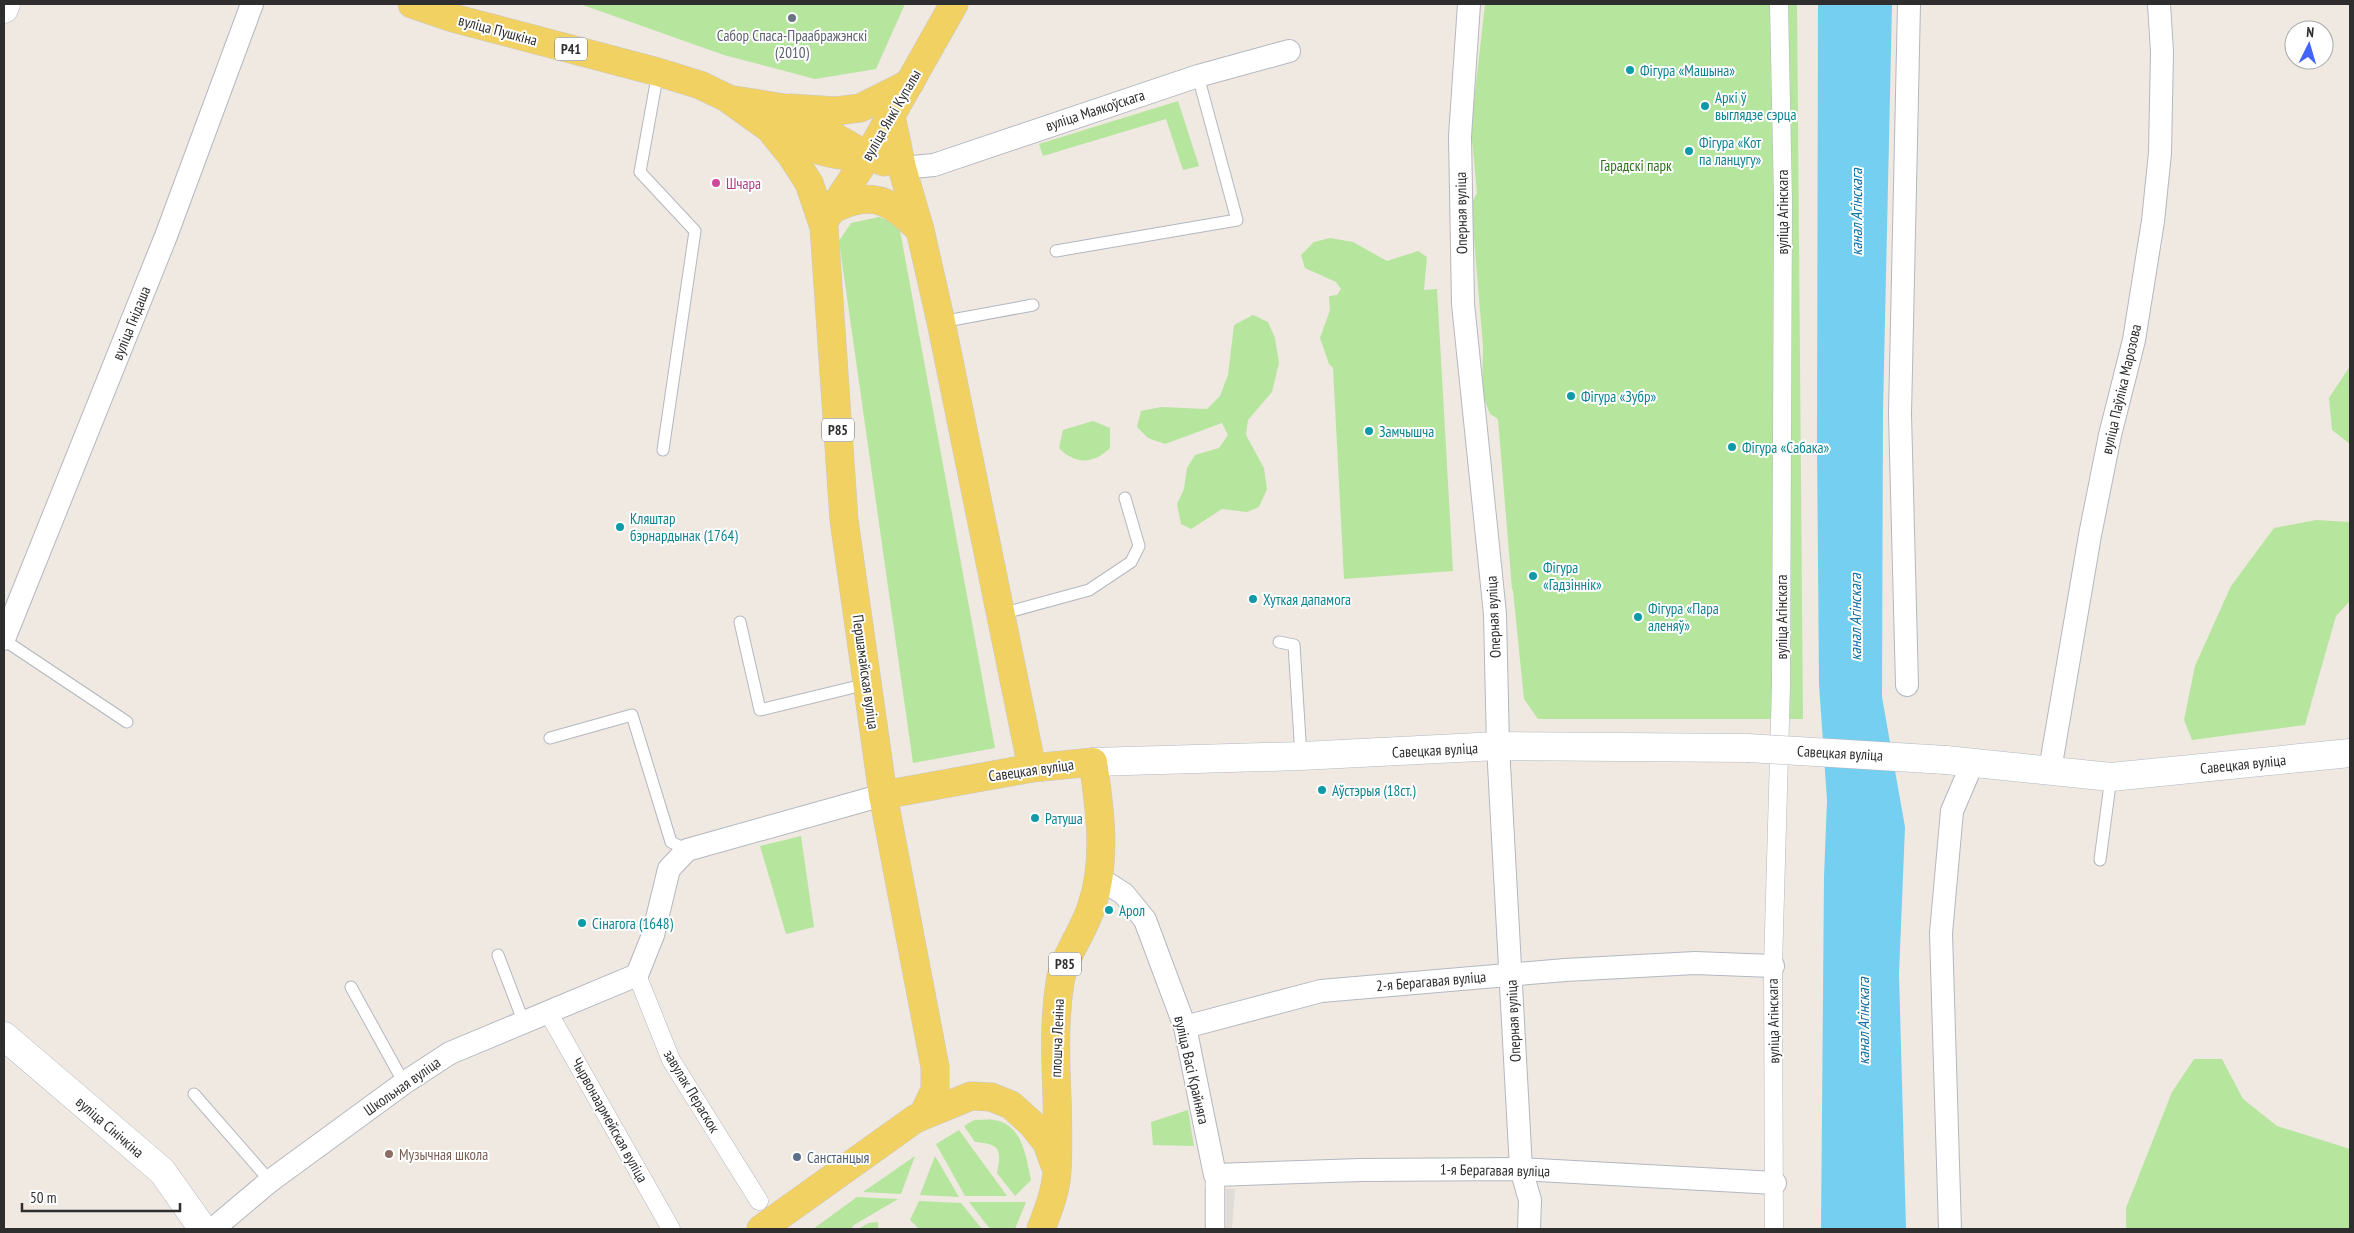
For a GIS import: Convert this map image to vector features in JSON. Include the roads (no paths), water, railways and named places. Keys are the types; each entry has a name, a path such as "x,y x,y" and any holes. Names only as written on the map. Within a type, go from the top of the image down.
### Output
{"main road":[{"path":"4,9 6,4"},
{"name":"вуліца Пушкіна","path":"412,4 453,18 658,72 700,85 777,118 791,155 828,216"},
{"name":"вуліца Янкі Купалы","path":"828,216 868,156 954,4"},
{"path":"777,118 860,108 910,83"},
{"path":"891,116 902,168 920,230 941,322 1032,768"},
{"name":"Р41","path":"777,118 813,150 843,156 868,156"},
{"path":"868,156 902,168"},
{"path":"828,216 851,200 882,201 896,207 920,230"},
{"name":"Першамайская вуліца","path":"828,216 844,520 883,795 935,1067 935,1090 923,1115"},
{"name":"Савецкая вуліца","path":"883,795 1032,768 1093,762 1301,756 1498,746 1748,748 1973,762 2111,777 2350,753"},
{"name":"плошча Леніна","path":"1041,1229 1050,1208 1057,1172 1055,1049 1060,981 1068,953 1092,907 1099,878 1099,814 1093,762"},
{"name":"вуліца Сінічкіна","path":"4,1036 162,1171 203,1229"},
{"name":"плошча Леніна","path":"761,1229 923,1115 971,1096 991,1097 1011,1105 1032,1124 1048,1143 1057,1172"}],"street":[{"name":"вуліца Гнідаша","path":"4,639 166,236 252,4"},
{"name":"Оперная вуліца","path":"1469,4 1460,136 1463,304 1495,614 1498,746 1521,1169 1530,1200 1529,1229"},
{"name":"вуліца Агінскага","path":"1774,1229 1773,966 1780,686 1783,200 1779,4"},
{"path":"1907,685 1900,414 1909,4"},
{"name":"вуліца Паўліка Марозова","path":"2050,770 2090,535 2110,435 2134,340 2153,221 2160,153 2162,52 2159,4"},
{"name":"вуліца Маякоўскага","path":"902,168 934,165 1198,76 1289,51"},
{"path":"1950,1229 1941,933 1952,811 1973,762"},
{"name":"Савецкая вуліца","path":"687,850 883,795"},
{"path":"626,979 653,935 669,869 687,850"},
{"name":"вуліца Васі Крайняга","path":"1099,878 1124,894 1145,920 1185,1027 1215,1175 1215,1229"},
{"name":"2-я Берагавая вуліца","path":"1185,1027 1321,991 1511,974 1695,963 1773,966"},
{"name":"Школьная вуліца","path":"213,1229 270,1181 404,1083 450,1053 626,979"},
{"name":"завулак Пераскок","path":"626,979 671,1060 759,1201"},
{"name":"Чырвонаармейская вуліца","path":"548,1012 671,1229"},
{"name":"1-я Берагавая вуліца","path":"1215,1175 1361,1170 1521,1169 1775,1183"}],"lane":[{"path":"658,72 640,172 695,231 663,450"},
{"path":"1056,252 1237,220 1198,76"},
{"path":"941,322 1033,305"},
{"path":"1001,614 1089,590 1131,562 1139,546 1125,498"},
{"path":"740,622 760,710 867,684"},
{"path":"4,639 127,722"},
{"path":"1279,642 1294,645 1301,756"},
{"path":"550,738 632,715 671,842 687,850"},
{"path":"2100,860 2111,777"},
{"path":"498,955 524,1023"},
{"path":"351,987 404,1083"},
{"path":"194,1094 270,1181"}],"water":[{"name":"канал Агінскага","path":"1818,4 1892,4 1883,411 1882,697 1905,827 1899,974 1906,1229 1821,1229 1824,877 1827,800 1819,684 1817,443"}],"place":[{"name":"Сабор Спаса-Праабражэнскі (2010)","path":"792,18"},
{"name":"Фігура «Машына»","path":"1630,70"},
{"name":"Аркі ў выглядзе сэрца","path":"1705,106"},
{"name":"Фігура «Кот па ланцугу»","path":"1689,151"},
{"name":"Шчара","path":"716,183"},
{"name":"Фігура «Зубр»","path":"1571,396"},
{"name":"Замчышча","path":"1369,431"},
{"name":"Фігура «Сабака»","path":"1732,447"},
{"name":"Кляштар бэрнардынак (1764)","path":"620,527"},
{"name":"Фігура «Гадзіннік»","path":"1533,576"},
{"name":"Хуткая дапамога","path":"1253,599"},
{"name":"Фігура «Пара аленяў»","path":"1638,617"},
{"name":"Аўстэрыя (18ст.)","path":"1322,790"},
{"name":"Ратуша","path":"1035,818"},
{"name":"Арол","path":"1109,910"},
{"name":"Сінагога (1648)","path":"582,923"},
{"name":"Музычная школа","path":"389,1154"},
{"name":"Санстанцыя","path":"797,1157"}],"park label":[{"name":"Гарадскі парк","path":"1636,165"}]}
